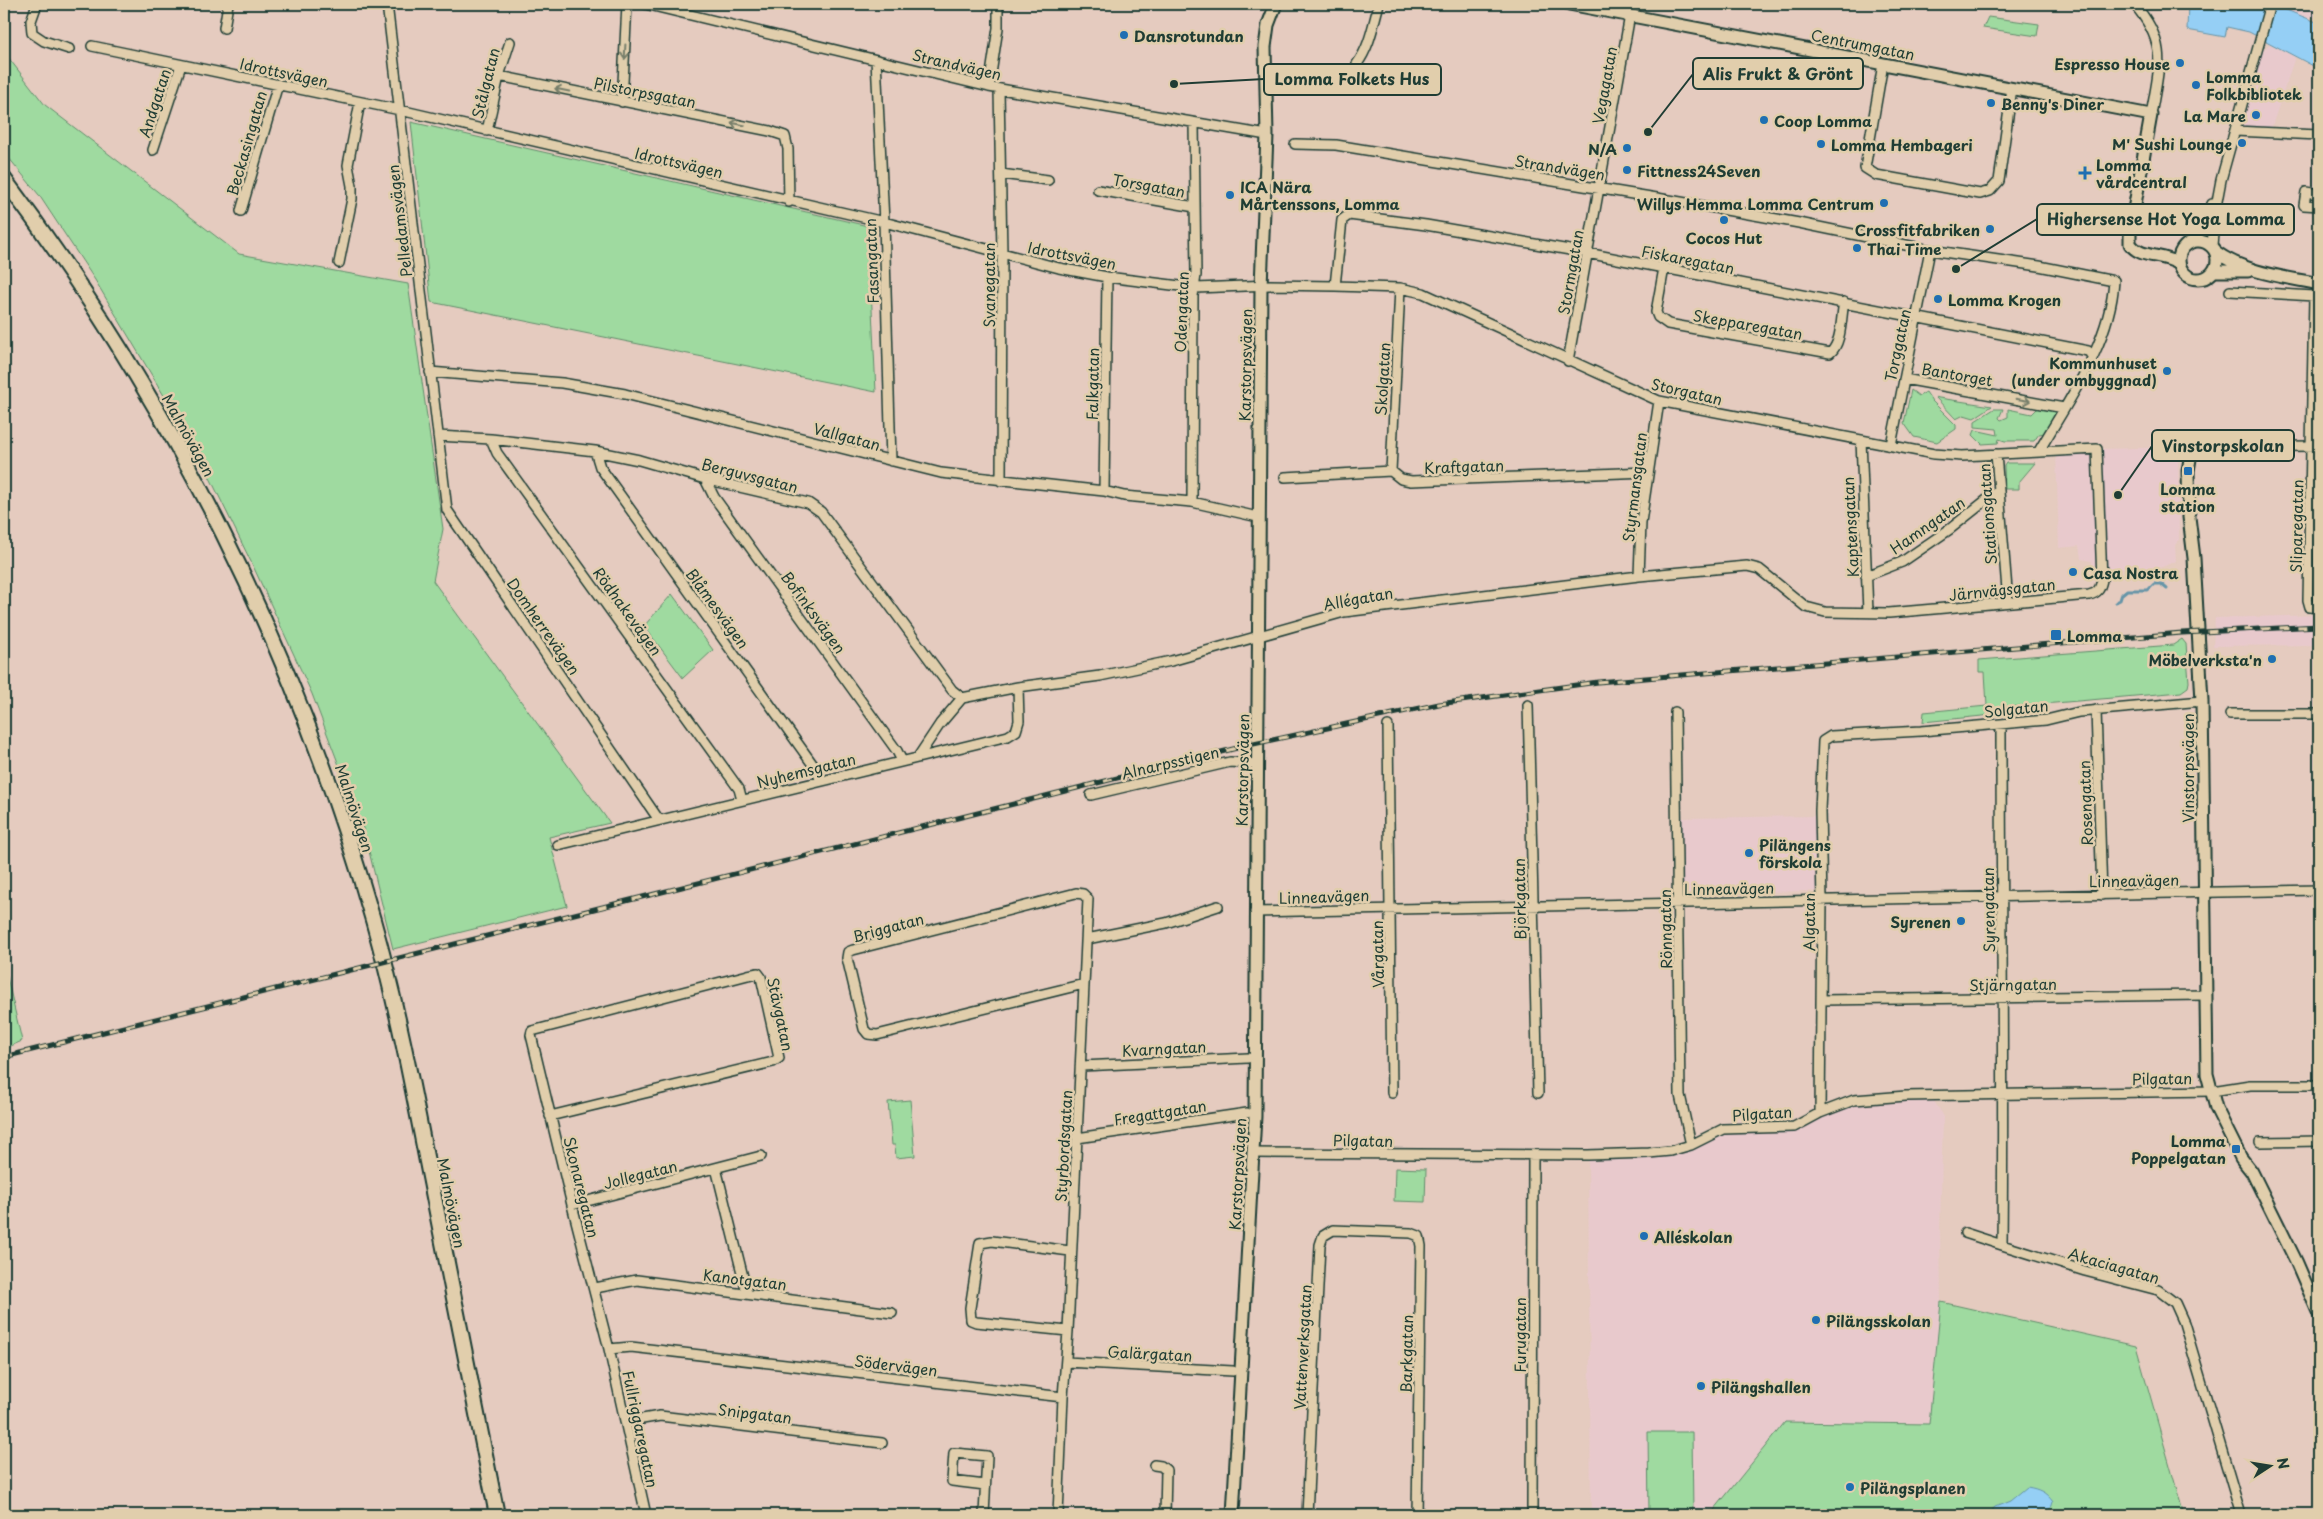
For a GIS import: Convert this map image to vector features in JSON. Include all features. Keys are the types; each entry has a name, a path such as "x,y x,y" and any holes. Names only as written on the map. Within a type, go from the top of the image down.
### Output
{"main road":[{"name":"Malmövägen","path":"4,179 90,301 150,398 193,473 254,596 320,756 348,836 396,1009 497,1515"}],"street":[{"path":"37,4 31,21 32,32 44,41 69,49"},
{"path":"224,28 228,4"},
{"name":"Pelledamsvägen","path":"387,4 438,436"},
{"path":"622,102 627,4"},
{"name":"Strandvägen","path":"645,4 994,88 1267,135"},
{"name":"Svanegatan","path":"998,4 994,88 1001,174 1001,481"},
{"name":"Karstorpsvägen","path":"1232,1515 1253,1153 1257,1024 1257,637 1261,286 1267,135 1265,47 1268,24 1276,4"},
{"path":"1357,64 1365,53 1370,40 1379,4"},
{"name":"Centrumgatan","path":"1569,4 2151,115"},
{"path":"2221,180 2214,218 2214,249 2218,258 2215,271 2208,278 2192,278 2181,270 2178,256 2181,250 2202,229 2221,180 2270,4"},
{"path":"2135,5 2152,25 2159,55 2151,115 2130,232 2130,244 2140,254 2170,258 2179,264"},
{"name":"Vegagatan","path":"1599,188 1630,15"},
{"name":"Stålgatan","path":"487,131 499,76 510,42"},
{"name":"Idrottsvägen","path":"92,46 400,110 789,202 884,222 1059,268 1107,277 1196,288 1261,286"},
{"name":"Fasangatan","path":"876,60 884,222 890,461"},
{"path":"1883,64 1865,168 1876,175 1980,194 1990,191 1999,181 2012,88"},
{"name":"Andgatan","path":"153,150 181,65"},
{"name":"Pilstorpsgatan","path":"499,76 770,131 785,136 788,149 789,202"},
{"name":"Beckasingatan","path":"241,211 278,84"},
{"path":"339,263 352,199 352,186 348,165 360,102"},
{"name":"Odengatan","path":"1192,502 1193,296 1196,288 1194,123"},
{"path":"2235,131 2319,135"},
{"name":"Strandvägen","path":"1295,144 1336,145 1599,188 1799,223 1930,250 2038,266 2114,281 2113,295 2105,324 2092,356"},
{"path":"1001,174 1048,180"},
{"name":"Stormgatan","path":"1568,361 1599,188"},
{"name":"Torsgatan","path":"1098,190 1195,207"},
{"path":"2319,194 2306,192 2304,205 2319,206"},
{"name":"Fiskaregatan","path":"1335,286 1342,220 1349,215 1426,225 1587,253 2088,351 2092,356"},
{"path":"2193,240 2204,241 2226,259 2257,271 2319,284"},
{"name":"Torggatan","path":"1891,445 1930,250"},
{"path":"2158,255 2181,250"},
{"name":"Skepparegatan","path":"1664,268 1656,312 1658,317 1668,324 1830,353 1834,350 1844,302"},
{"path":"2215,271 2257,271"},
{"name":"Falkgatan","path":"1104,491 1107,277"},
{"name":"Storgatan","path":"1261,286 1400,288 1423,293 1659,401 1934,454 1962,456 2097,449"},
{"name":"Skolgatan","path":"1391,471 1400,288"},
{"name":"Sliparegatan","path":"2230,291 2314,296 2316,446 2308,600 2315,608"},
{"path":"2039,451 2092,361 2092,356"},
{"name":"Vallgatan","path":"430,372 562,383 625,394 941,473 1104,491 1124,496 1192,502 1258,516"},
{"name":"Bantorget","path":"1904,379 2064,408"},
{"name":"Styrmansgatan","path":"1639,576 1641,522 1659,401"},
{"name":"Berguvsgatan","path":"438,436 490,439 595,451 639,460 808,503 821,512 952,690 962,698"},
{"name":"Domherrevägen","path":"438,436 448,510 659,820"},
{"name":"Rödhakevägen","path":"490,439 497,453 739,790 742,800"},
{"name":"Kaptensgatan","path":"1861,440 1868,612"},
{"path":"2192,447 2316,446"},
{"name":"Vinstorpsvägen","path":"2192,447 2188,471 2189,517 2194,558 2202,701 2206,1064 2212,1091 2247,1154 2252,1172 2296,1261 2319,1314"},
{"name":"Järnvägsgatan","path":"1825,612 1890,613 1980,607 2008,602 2089,596 2096,593 2100,588 2102,580 2097,449"},
{"name":"Blåmesvägen","path":"595,451 600,467 816,769 821,781"},
{"name":"Stationsgatan","path":"1996,454 2008,602"},
{"name":"Kraftgatan","path":"1285,477 1391,471 1401,479 1411,481 1648,472"},
{"name":"Bofinksvägen","path":"705,478 714,497 897,751 902,761"},
{"name":"Hamngatan","path":"1866,576 1902,562 1999,490"},
{"name":"Allégatan","path":"962,698 1018,687 1100,676 1171,661 1344,612 1639,576 1747,566 1759,569 1806,607 1825,612"},
{"name":"Nyhemsgatan","path":"558,844 1008,736 1016,731 1019,721 1018,687"},
{"path":"918,757 940,724 962,698"},
{"name":"Solgatan","path":"1831,736 1921,731 2046,720 2079,712 2202,701"},
{"name":"Björkgatan","path":"1528,705 1538,1093"},
{"name":"Rosengatan","path":"2096,710 2102,895"},
{"name":"Rönngatan","path":"1674,712 1679,903 1680,1095 1691,1145"},
{"path":"2230,714 2319,714"},
{"name":"Syrengatan","path":"2001,724 2004,1095"},
{"name":"Vårgatan","path":"1388,726 1392,1093"},
{"name":"Algatan","path":"1820,1113 1822,900 1820,811 1822,741 1831,736"},
{"name":"Alnarpsstigen","path":"1091,795 1230,762 1256,764"},
{"name":"Linneavägen","path":"1256,912 2319,890"},
{"name":"Briggatan","path":"1084,984 877,1034 868,1034 864,1029 847,958 848,952 854,950 1076,893 1086,896"},
{"name":"Styrbordsgatan","path":"1063,1397 1082,1066 1084,984 1089,903 1086,896"},
{"path":"1087,939 1166,923 1218,906"},
{"name":"Stävgatan","path":"532,1031 758,973 761,977 778,1053 779,1058 773,1062 550,1116"},
{"name":"Stjärngatan","path":"1821,1000 2206,994"},
{"name":"Skonaregatan","path":"532,1031 550,1116 609,1349"},
{"name":"Kvarngatan","path":"1082,1066 1248,1058"},
{"name":"Pilgatan","path":"1253,1153 1533,1155 1649,1153 1670,1151 1691,1145 1723,1129 1794,1127 1820,1113 1854,1100 1906,1096 2212,1091 2250,1085 2319,1085"},
{"path":"2002,1245 2004,1095"},
{"name":"Fregattgatan","path":"1077,1138 1247,1113"},
{"path":"2260,1142 2319,1141"},
{"name":"Furugatan","path":"1532,1515 1533,1155"},
{"name":"Jollegatan","path":"572,1205 761,1156"},
{"path":"716,1168 747,1293"},
{"name":"Vattenverksgatan","path":"1307,1515 1323,1236 1333,1230 1377,1232"},
{"name":"Barkgatan","path":"1377,1232 1411,1233 1419,1236 1421,1246 1417,1515"},
{"name":"Akaciagatan","path":"1965,1233 2085,1271 2158,1290 2171,1298 2179,1310 2184,1324 2241,1515"},
{"path":"1068,1331 976,1322 971,1320 970,1308 980,1242 1070,1251"},
{"name":"Kanotgatan","path":"595,1288 637,1280 892,1313"},
{"name":"Södervägen","path":"609,1349 631,1347 1063,1397"},
{"name":"Fullriggaregatan","path":"609,1349 646,1515"},
{"name":"Galärgatan","path":"1066,1362 1233,1371"},
{"path":"1058,1515 1063,1397"},
{"name":"Snipgatan","path":"625,1422 660,1416 882,1443"},
{"path":"984,1515 986,1456 954,1453 952,1481 985,1485"},
{"path":"1154,1465 1161,1466 1166,1470 1165,1515"}],"shaded area":[{"path":"2278,4 2319,4 2319,16 2306,18 2279,8"},
{"path":"2270,44 2295,57 2270,132 2239,130 2255,58"},
{"path":"2178,447 2179,540 2175,545 2176,561 2162,567 2092,570 2092,561 2081,559 2079,546 2059,548 2056,450"},
{"path":"2319,615 2319,645 2213,646 2215,618"},
{"name":"Pilängens förskola","path":"1815,816 1816,891 1687,893 1683,888 1681,818"},
{"name":"Pilängsskolan","path":"1930,1095 1943,1115 1940,1230 1941,1302 1930,1424 1785,1422 1710,1515 1591,1515 1588,1155 1670,1151 1723,1129 1794,1127 1847,1101"}],"green space":[{"path":"1988,17 2039,24 2037,36 1983,28"},
{"path":"4,52 45,105 239,254 408,284 443,529 433,581 610,823 549,837 567,906 393,949 364,831 312,694 197,451 95,280 39,195 4,152"},
{"path":"411,122 868,226 876,392 431,302"},
{"path":"1911,390 1919,396 1926,392 1932,401 1956,425 1956,429 1937,442 1914,437 1904,423"},
{"path":"1935,397 1992,406 1974,418 1964,415 1956,419"},
{"path":"2039,407 2056,410 2056,414 2045,433 2039,434 2034,441 2005,441 1999,439 1998,443 1982,444 1973,435 1975,430 1998,435 1997,429 1975,427 1975,421 1994,409 2003,409 1999,418 2001,420 2008,417 2008,409 2032,414"},
{"path":"2006,463 2035,463 2019,482 2019,489 2005,489 2004,466"},
{"path":"672,594 713,650 683,678 644,626"},
{"path":"2182,639 2186,644 2189,682 2188,687 2181,692 1998,708 1992,715 1923,722 1924,712 1987,706 1985,672 1979,672 1979,660 2173,645"},
{"path":"4,964 22,1041 4,1049"},
{"path":"910,1100 915,1156 896,1158 895,1145 892,1145 888,1102"},
{"path":"1395,1168 1426,1169 1425,1202 1394,1201"},
{"path":"1941,1302 2136,1346 2184,1515 1710,1515 1785,1422 1929,1424"},
{"path":"1648,1432 1692,1432 1693,1515 1649,1515"}],"water":[{"path":"2188,4 2271,4 2319,23 2319,69 2249,32 2227,27 2225,37 2187,30"},
{"path":"2027,1487 2042,1492 2053,1502 2049,1515 1986,1515 1995,1507 2010,1501"}],"waterway":[{"path":"2116,602 2120,600 2122,594 2127,590 2148,590 2154,584 2161,584 2167,589"}],"railway":[{"path":"4,1057 1249,745 1439,704 1598,682 2182,633 2319,626"}],"place":[{"name":"Dansrotundan","path":"1124,35"},
{"name":"Espresso House","path":"2180,63"},
{"name":"Lomma Folkets Hus","path":"1174,84"},
{"name":"Lomma Folkbibliotek","path":"2196,85"},
{"name":"Benny's Diner","path":"1991,103"},
{"name":"La Mare","path":"2256,115"},
{"name":"Coop Lomma","path":"1764,120"},
{"name":"Alis Frukt & Grönt","path":"1648,132"},
{"name":"M' Sushi Lounge","path":"2242,143"},
{"name":"Lomma Hembageri","path":"1821,144"},
{"name":"N/A","path":"1627,148"},
{"name":"Fittness24Seven","path":"1627,170"},
{"name":"Lomma vårdcentral","path":"2085,173"},
{"name":"ICA Nära Mårtenssons, Lomma","path":"1230,195"},
{"name":"Willys Hemma Lomma Centrum","path":"1884,203"},
{"name":"Cocos Hut","path":"1724,220"},
{"name":"Crossfitfabriken","path":"1990,229"},
{"name":"Thai Time","path":"1857,248"},
{"name":"Highersense Hot Yoga Lomma","path":"1956,269"},
{"name":"Lomma Krogen","path":"1938,299"},
{"name":"Kommunhuset (under ombyggnad)","path":"2167,371"},
{"name":"Lomma station","path":"2188,471"},
{"name":"Vinstorpskolan","path":"2118,495"},
{"name":"Casa Nostra","path":"2073,572"},
{"name":"Lomma","path":"2056,635"},
{"name":"Möbelverksta'n","path":"2272,659"},
{"name":"Pilängens förskola","path":"1749,853"},
{"name":"Syrenen","path":"1961,921"},
{"name":"Lomma Poppelgatan","path":"2236,1149"},
{"name":"Alléskolan","path":"1644,1236"},
{"name":"Pilängsskolan","path":"1816,1320"},
{"name":"Pilängshallen","path":"1701,1386"},
{"name":"Pilängsplanen","path":"1850,1487"}]}
